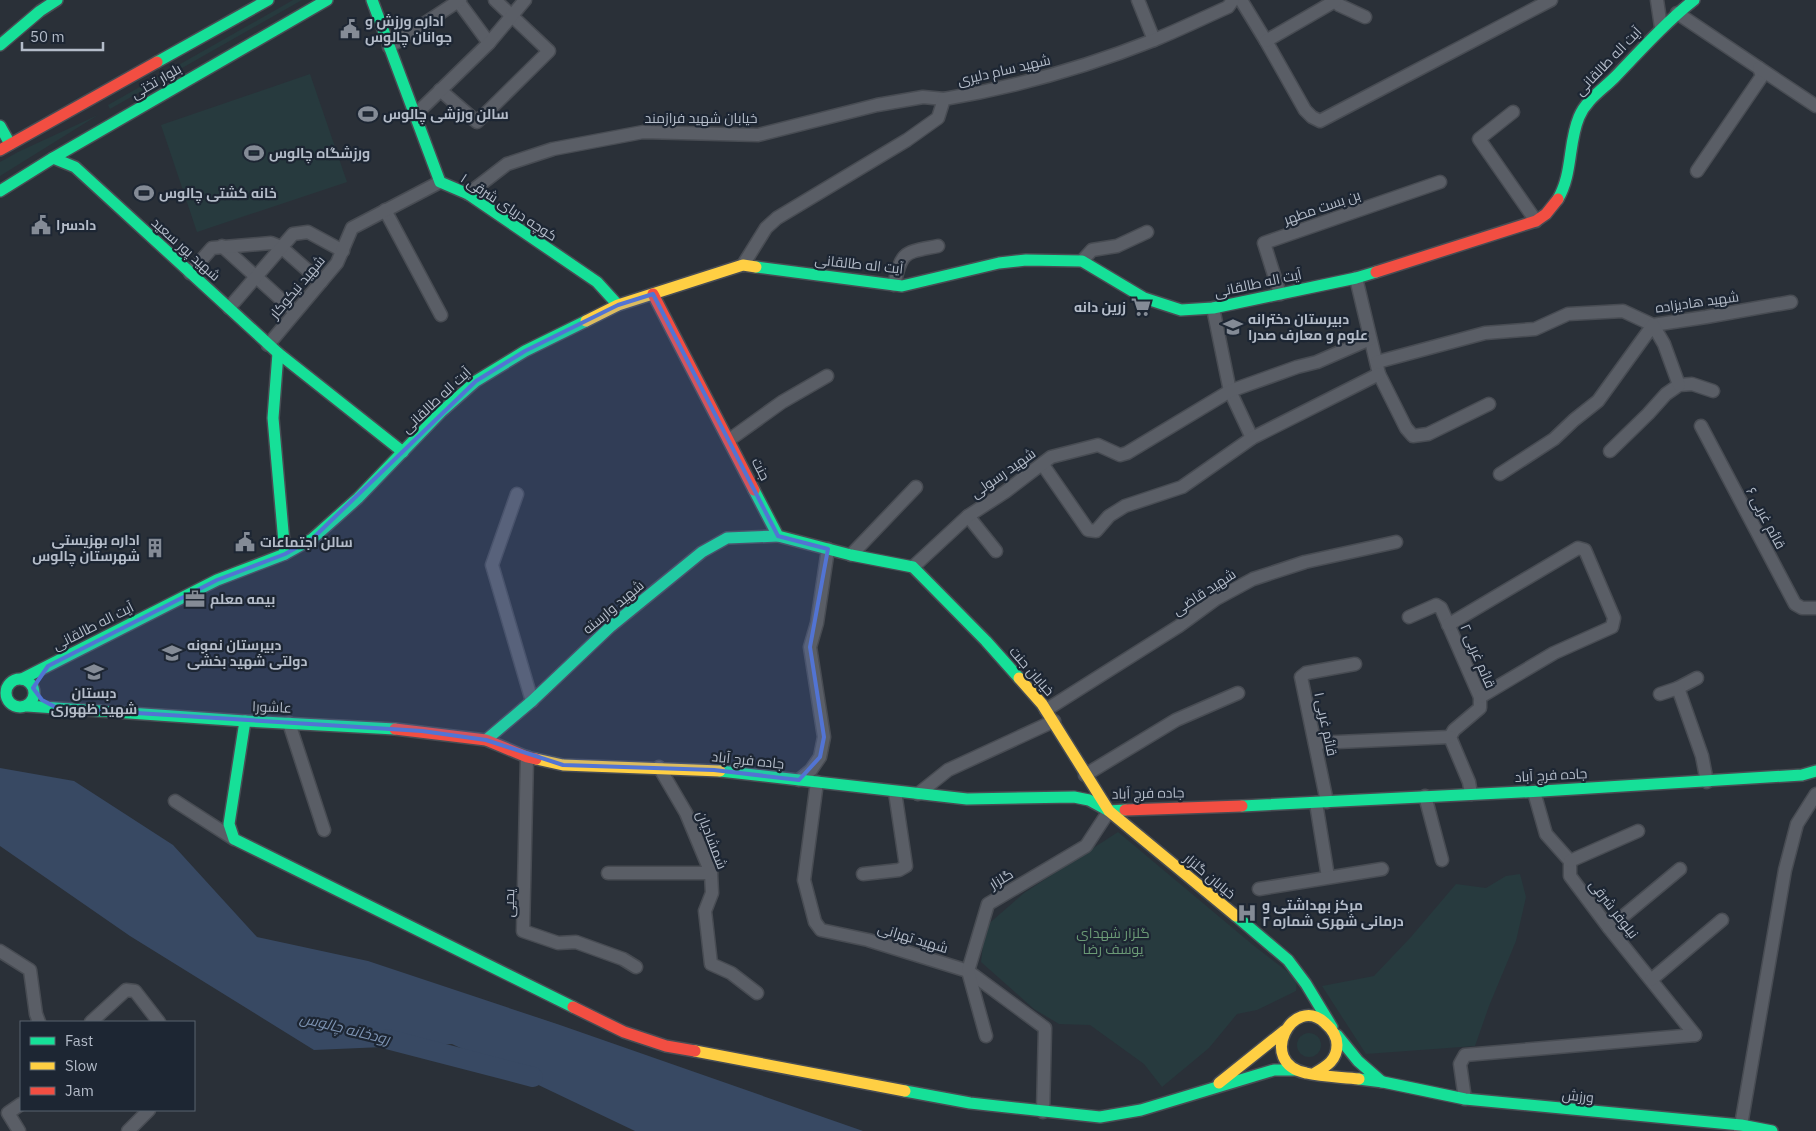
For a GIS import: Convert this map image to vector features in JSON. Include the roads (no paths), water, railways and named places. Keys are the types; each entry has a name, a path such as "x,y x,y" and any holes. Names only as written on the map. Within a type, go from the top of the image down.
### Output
{"street":[{"path":"0,45 40,11 57,0"},
{"name":"بلوار تختی","path":"5,147 267,0"},
{"name":"بلوار تختی","path":"0,191 53,158 327,0"},
{"name":"کوچه دریای شرقی ۱","path":"372,0 440,182 468,194 597,282 618,305"},
{"path":"440,90 476,122 548,51 495,0"},
{"path":"415,115 489,43 525,0"},
{"path":"1138,0 1154,40"},
{"name":"شهید سام دلیری","path":"743,265 766,228 777,218 915,135 938,118 944,99 995,90 1056,74 1154,40 1228,7 1233,0"},
{"path":"1241,0 1305,110 1320,122 1551,0"},
{"path":"1657,0 1661,27"},
{"name":"آیت اله طالقانی","path":"22,679 217,580 285,554 312,539 358,498 441,412 476,381 525,351 618,305 743,265 902,286 999,262 1026,260 1082,261 1144,298 1181,310 1213,308 1356,278 1536,221 1547,214 1555,205 1567,178 1578,116 1591,98 1611,81 1661,27 1694,0"},
{"path":"389,47 459,1 489,43"},
{"path":"1266,41 1334,1 1364,17"},
{"path":"1677,13 1816,106"},
{"path":"1697,172 1762,76 1759,68"},
{"name":"خیابان شهید فرازمند","path":"468,194 507,164 553,149 643,132 758,135 876,104 923,97 944,99"},
{"path":"1513,112 1479,139 1536,221"},
{"path":"0,126 5,147"},
{"path":"75,167 73,157 77,144"},
{"name":"شهید پور سعید","path":"53,158 75,167 273,349 403,452"},
{"name":"شهید نیکوکار","path":"273,349 295,312 337,263 352,228 440,182"},
{"name":"بن بست مطهر","path":"1280,294 1264,243 1440,182"},
{"path":"385,210 441,315"},
{"path":"229,308 293,234 308,232 343,251"},
{"path":"1082,261 1092,250 1117,246 1148,232"},
{"path":"190,273 212,248 271,243 281,247 321,282"},
{"path":"222,246 295,312"},
{"path":"894,285 899,262 909,252 938,246"},
{"path":"1356,278 1378,368 1406,428 1413,436 1428,434 1489,404"},
{"name":"جنت","path":"653,294 778,536"},
{"name":"شهید هادیزاده","path":"1043,464 1088,530 1096,531 1109,516 1126,506 1182,487 1252,438 1378,368 1485,333 1535,329 1568,314 1623,311 1653,325 1791,302"},
{"path":"1213,308 1230,392 1252,438"},
{"path":"1500,474 1554,439 1598,401 1653,325 1664,344 1679,385"},
{"name":"شهید رسولی","path":"913,566 968,516 1006,492 1051,457 1098,446 1120,455 1127,453 1230,392 1317,362 1370,339"},
{"path":"273,349 273,418 285,554"},
{"path":"729,440 782,402 827,376"},
{"path":"1610,451 1666,394 1679,385 1692,384 1713,391"},
{"name":"قائم غربی ۶","path":"1701,426 1795,604 1802,608 1816,608"},
{"path":"851,555 916,487"},
{"path":"517,494 492,565 532,701"},
{"path":"968,516 996,551"},
{"path":"778,536 851,555 913,566"},
{"name":"شهید وارسته","path":"486,740 532,701 610,627 702,552 726,538 778,536"},
{"name":"شهید قاضی","path":"1046,710 1179,626 1216,599 1253,579 1305,562 1396,542"},
{"path":"1448,625 1578,548 1585,550 1614,618 1612,627 1554,653 1480,698"},
{"path":"798,780 811,770 820,757 824,737 810,647 817,624 828,549"},
{"name":"خیابان جنت","path":"913,566 986,641 1046,710 1109,811"},
{"name":"قائم غربی ۲","path":"1409,617 1436,605 1441,608 1480,698 1480,708 1454,730 1450,738"},
{"name":"قائم غربی ۱","path":"1328,877 1315,743 1301,678 1306,672 1355,664"},
{"path":"48,666 33,690 32,701 26,706 19,708 4,702 3,687 13,680 22,679 27,681 33,690 42,700 57,708"},
{"path":"1660,694 1678,688 1697,678"},
{"path":"1678,688 1702,756 1707,782"},
{"path":"1085,775 1176,720 1238,693"},
{"name":"عاشورا","path":"26,706 245,722 364,726 422,731 486,740"},
{"path":"234,839 229,824 245,722"},
{"path":"918,794 948,770 1054,722"},
{"path":"289,723 324,830"},
{"path":"1315,743 1450,738 1469,782 1472,794"},
{"name":"جاده فرج آباد","path":"486,740 528,757 563,766 660,767 714,770 967,799 1074,797 1089,800 1109,811 1534,792 1707,782 1802,775 1816,770"},
{"name":"یحیی","path":"528,757 523,932 558,943 576,942 623,959 636,967"},
{"name":"شمشادیان","path":"660,767 686,814 711,874 712,893 705,911 711,964 731,973 757,993"},
{"path":"1741,1128 1785,870 1797,824 1816,793 1802,775"},
{"name":"شهید تهرانی","path":"817,782 804,880 815,922 821,930 868,940 968,971 1045,1028 1043,1112"},
{"path":"863,874 899,870 906,866 895,792"},
{"name":"نیلوفر شرقی","path":"1465,1100 1460,1064 1465,1055 1695,1035 1570,876 1570,861 1546,834 1534,792"},
{"path":"1425,796 1442,860"},
{"path":"175,801 234,839 624,1032 666,1046 970,1103 1100,1117 1141,1110 1274,1070 1296,1070 1305,1073 1315,1073 1324,1070 1336,1055 1338,1045 1335,1031"},
{"name":"گلزار","path":"968,971 988,904 1086,846 1109,811"},
{"name":"خیابان گلزار","path":"1109,811 1288,960 1310,989 1335,1031"},
{"path":"1570,861 1638,831"},
{"path":"1609,928 1680,869"},
{"path":"1259,889 1382,870"},
{"path":"608,873 711,874"},
{"path":"1651,980 1722,920"},
{"path":"0,951 30,970 39,1021"},
{"path":"968,971 986,1036"},
{"path":"1297,1019 1310,989"},
{"path":"92,1021 126,990 135,990 158,1021"},
{"path":"1213,1088 1284,1031 1290,1024 1306,1016 1316,1016 1325,1020 1358,1061 1383,1082"},
{"path":"1284,1031 1281,1039 1281,1048 1284,1057 1296,1070"},
{"name":"ورزش","path":"1315,1073 1383,1082 1465,1100 1668,1125 1772,1131"},
{"path":"19,1131 8,1113 20,1105"},
{"path":"128,1131 148,1111"}],"water":[{"path":"0,768 74,781 173,845 257,937 368,961 560,1025 863,1131 635,1131 452,1044 314,1050 130,936 0,846"}],"waterway":[{"name":"رودخانه چالوس","path":"387,1039 533,1077"}],"place":[{"name":"اداره ورزش و جوانان چالوس","path":"350,29"},
{"name":"سالن ورزشی چالوس","path":"368,114"},
{"name":"ورزشگاه چالوس","path":"254,153"},
{"name":"خانه کشتی چالوس","path":"144,193"},
{"name":"دادسرا","path":"41,225"},
{"name":"زرین دانه","path":"1141,307"},
{"name":"دبیرستان دخترانه علوم و معارف صدرا","path":"1233,327"},
{"name":"سالن اجتماعات","path":"245,542"},
{"name":"اداره بهزیستی شهرستان چالوس","path":"155,548"},
{"name":"بیمه معلم","path":"195,599"},
{"name":"دبیرستان نمونه دولتی شهید بخشی","path":"172,653"},
{"name":"دبستان شهید ظهوری","path":"94,672"},
{"name":"مرکز بهداشتی و درمانی شهری شماره ۲","path":"1247,913"}],"park label":[{"name":"گلزار شهدای یوسف رضا","path":"1113,942"}]}
